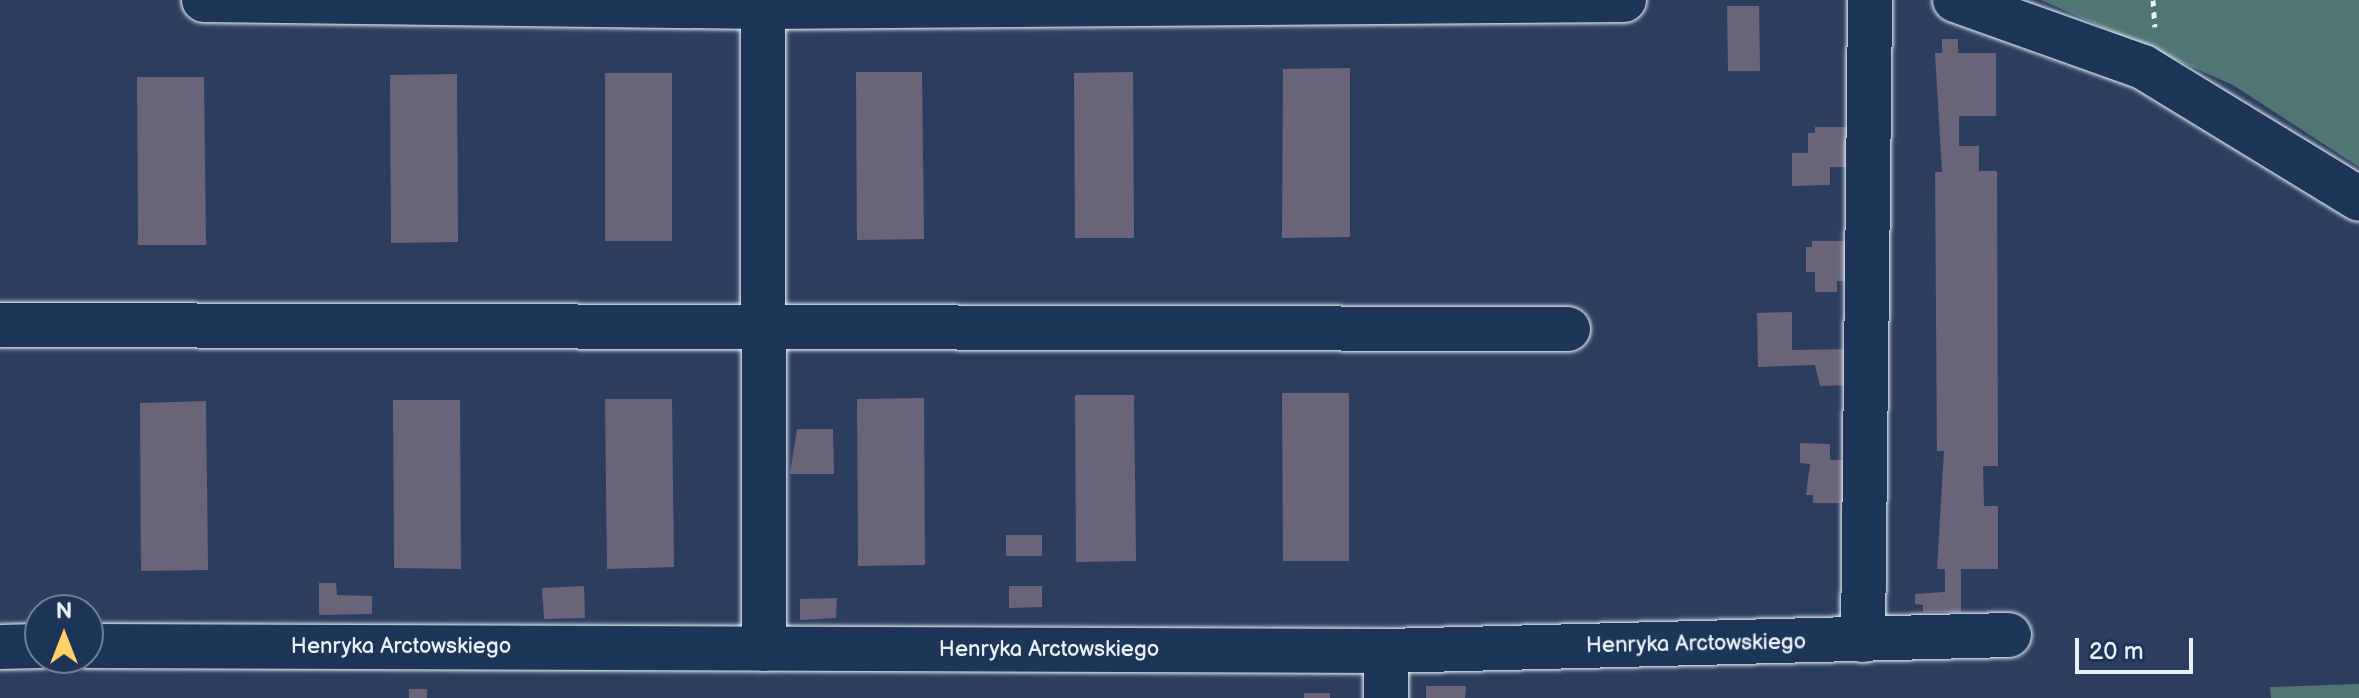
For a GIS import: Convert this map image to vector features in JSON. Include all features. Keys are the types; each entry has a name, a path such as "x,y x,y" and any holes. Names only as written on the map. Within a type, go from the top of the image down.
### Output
{"street":[{"path":"204,0 763,7 1624,0"},
{"path":"1863,640 1870,0"},
{"path":"1955,0 2143,67 2359,199"},
{"path":"763,7 767,324 764,649"},
{"path":"0,325 767,324 1568,329"},
{"name":"Henryka Arctowskiego","path":"104,646 1386,651 2009,635"},
{"path":"0,647 24,646"},
{"path":"1386,651 1386,698"}],"green space":[{"path":"2041,0 2359,0 2359,167 2233,85"},
{"path":"2359,684 2359,698 2271,698 2270,687"}],"building":[{"path":"1727,6 1759,6 1760,71 1728,71"},
{"path":"1942,39 1958,39 1958,53 1996,53 1996,116 1959,116 1959,146 1979,146 1979,171 1997,171 1998,466 1983,466 1984,506 1998,506 1998,569 1961,569 1961,612 1923,612 1923,605 1915,604 1915,594 1945,592 1945,569 1937,569 1944,451 1937,451 1935,172 1942,172 1935,53 1942,53"},
{"path":"1350,68 1350,237 1282,238 1283,69"},
{"path":"856,72 922,72 924,239 857,240"},
{"path":"1133,72 1134,238 1075,238 1074,73"},
{"path":"605,73 672,73 672,241 605,241"},
{"path":"457,74 458,242 391,243 390,75"},
{"path":"137,77 204,77 206,245 138,245"},
{"path":"1815,127 1853,127 1853,167 1830,167 1830,185 1792,186 1792,153 1808,153 1808,133 1815,133"},
{"path":"1812,241 1850,241 1850,281 1837,281 1837,292 1815,292 1815,272 1806,272 1806,247 1812,247"},
{"path":"1792,312 1792,350 1855,349 1856,385 1820,386 1815,365 1758,367 1757,313"},
{"path":"1282,393 1349,393 1349,561 1283,561"},
{"path":"1075,395 1134,395 1136,561 1076,562"},
{"path":"924,398 925,565 858,566 857,399"},
{"path":"605,399 672,399 674,567 607,569"},
{"path":"393,400 460,400 461,569 394,568"},
{"path":"206,401 208,570 141,571 140,403"},
{"path":"797,429 833,429 834,474 790,474"},
{"path":"1800,443 1830,444 1830,460 1851,460 1851,503 1813,503 1813,495 1806,495 1810,464 1800,463"},
{"path":"1006,535 1042,535 1042,556 1006,556"},
{"path":"319,583 336,583 337,595 372,596 372,614 319,615"},
{"path":"584,586 585,618 544,619 542,588"},
{"path":"1009,586 1042,586 1042,607 1009,608"},
{"path":"837,598 836,618 800,620 800,599"},
{"path":"1426,686 1466,686 1465,698 1426,698"},
{"path":"409,689 427,689 427,698 409,698"},
{"path":"1304,693 1330,693 1330,698 1304,698"}]}
